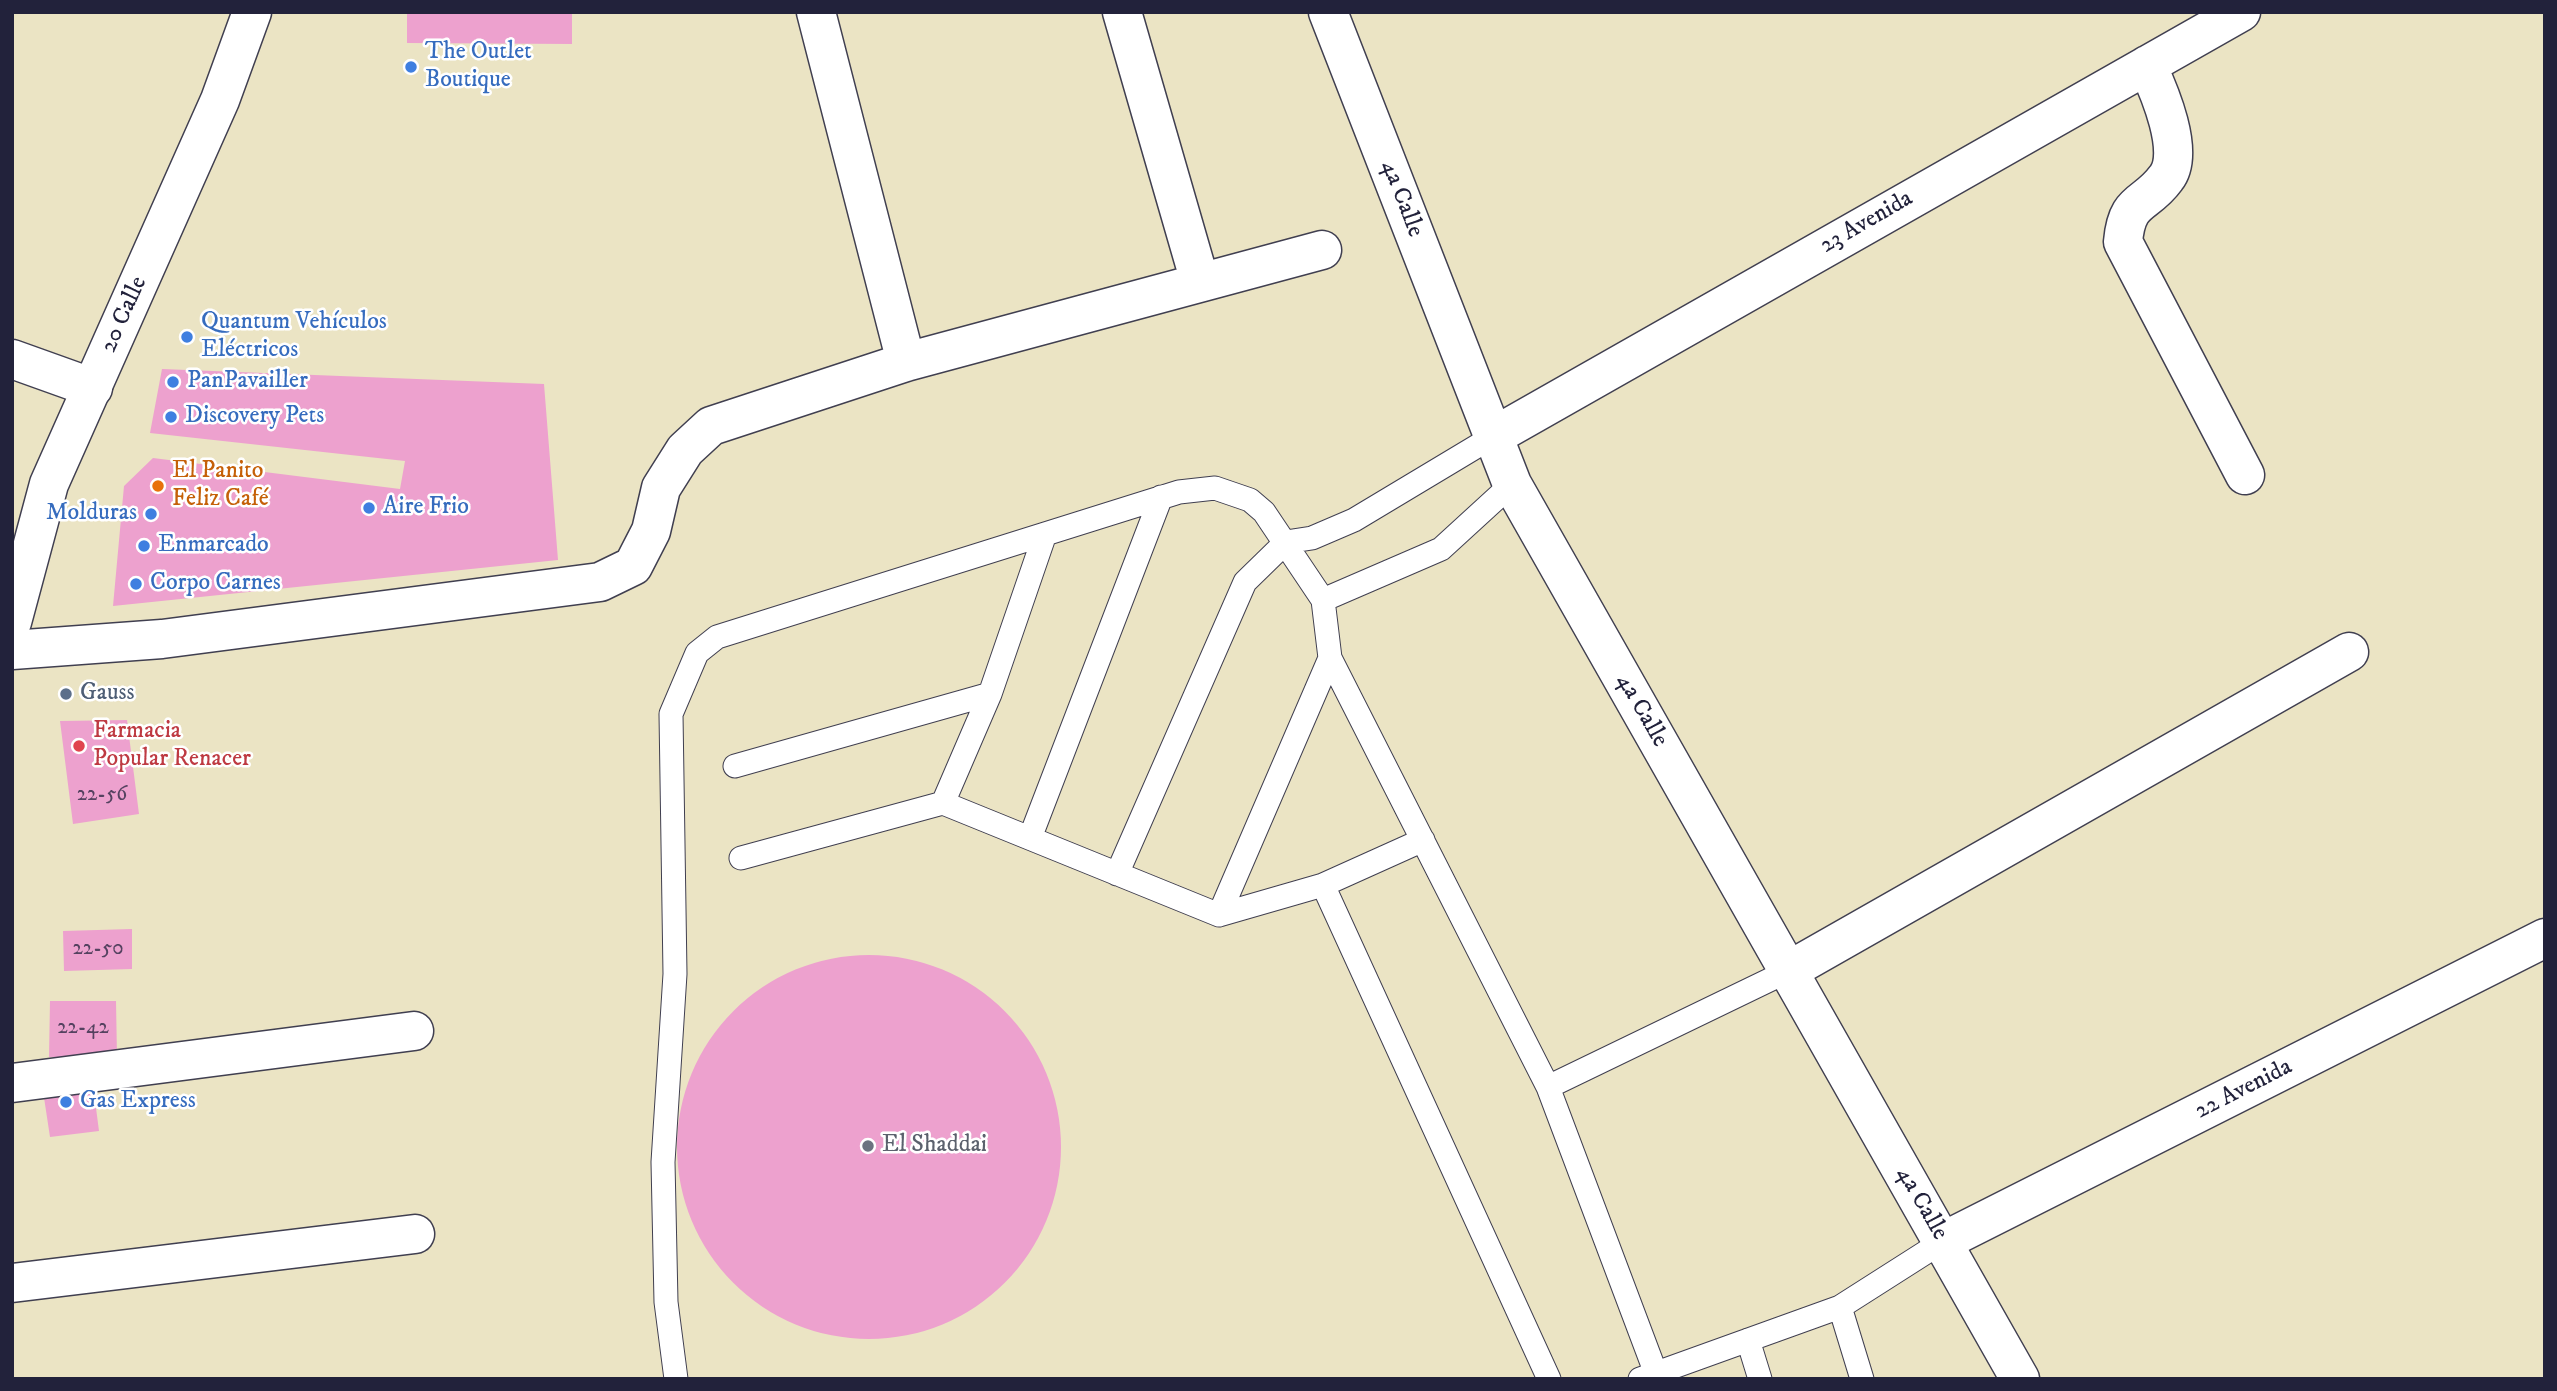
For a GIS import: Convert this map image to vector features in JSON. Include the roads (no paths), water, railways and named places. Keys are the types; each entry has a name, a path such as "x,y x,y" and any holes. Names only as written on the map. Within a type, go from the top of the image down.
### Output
{"street":[{"name":"20 Calle","path":"12,622 50,484 220,100 252,12"},
{"path":"816,12 906,362"},
{"path":"1122,12 1200,282"},
{"name":"4a Calle","path":"1328,12 1513,484 2020,1379"},
{"name":"23 Avenida","path":"1494,436 2241,12"},
{"path":"2147,65 2160,93 2174,151 2167,178 2132,207 2125,225 2123,242 2245,475"},
{"path":"12,650 162,639 600,582 633,566 651,531 661,488 685,450 711,426 906,362 1322,250"},
{"path":"12,359 93,388"},
{"path":"1788,971 2349,652"},
{"name":"22 Avenida","path":"1942,1242 2545,938"},
{"path":"12,1083 414,1031"},
{"path":"12,1283 415,1234"}],"lane":[{"path":"1117,874 1245,582 1286,541 1312,538 1354,520 1494,436"},
{"path":"1323,600 1441,549 1513,484"},
{"path":"676,1379 666,1302 663,1162 675,974 671,713 696,653 717,637 1197,488 1233,493 1250,500 1264,512 1286,541 1323,600 1330,658 1548,1087 1651,1377 1840,1307 1942,1242"},
{"path":"1030,838 1161,498"},
{"path":"943,803 990,694 1045,534"},
{"path":"1219,915 1330,658"},
{"path":"735,766 990,694"},
{"path":"741,858 943,803 1219,915 1323,885 1423,840"},
{"path":"1323,885 1549,1379"},
{"path":"1548,1087 1788,971"},
{"path":"1840,1307 1862,1379"},
{"path":"1748,1340 1760,1379"}],"place":[{"name":"The Outlet Boutique","path":"411,67"},
{"name":"Quantum Vehículos Eléctricos","path":"187,337"},
{"name":"PanPavailler","path":"173,382"},
{"name":"Discovery Pets","path":"171,417"},
{"name":"El Panito Feliz Café","path":"158,486"},
{"name":"Aire Frio","path":"369,508"},
{"name":"Molduras","path":"151,514"},
{"name":"Enmarcado","path":"144,546"},
{"name":"Corpo Carnes","path":"136,584"},
{"name":"Gauss","path":"66,694"},
{"name":"Farmacia Popular Renacer","path":"79,746"},
{"name":"Gas Express","path":"66,1102"},
{"name":"El Shaddai","path":"868,1146"}]}
